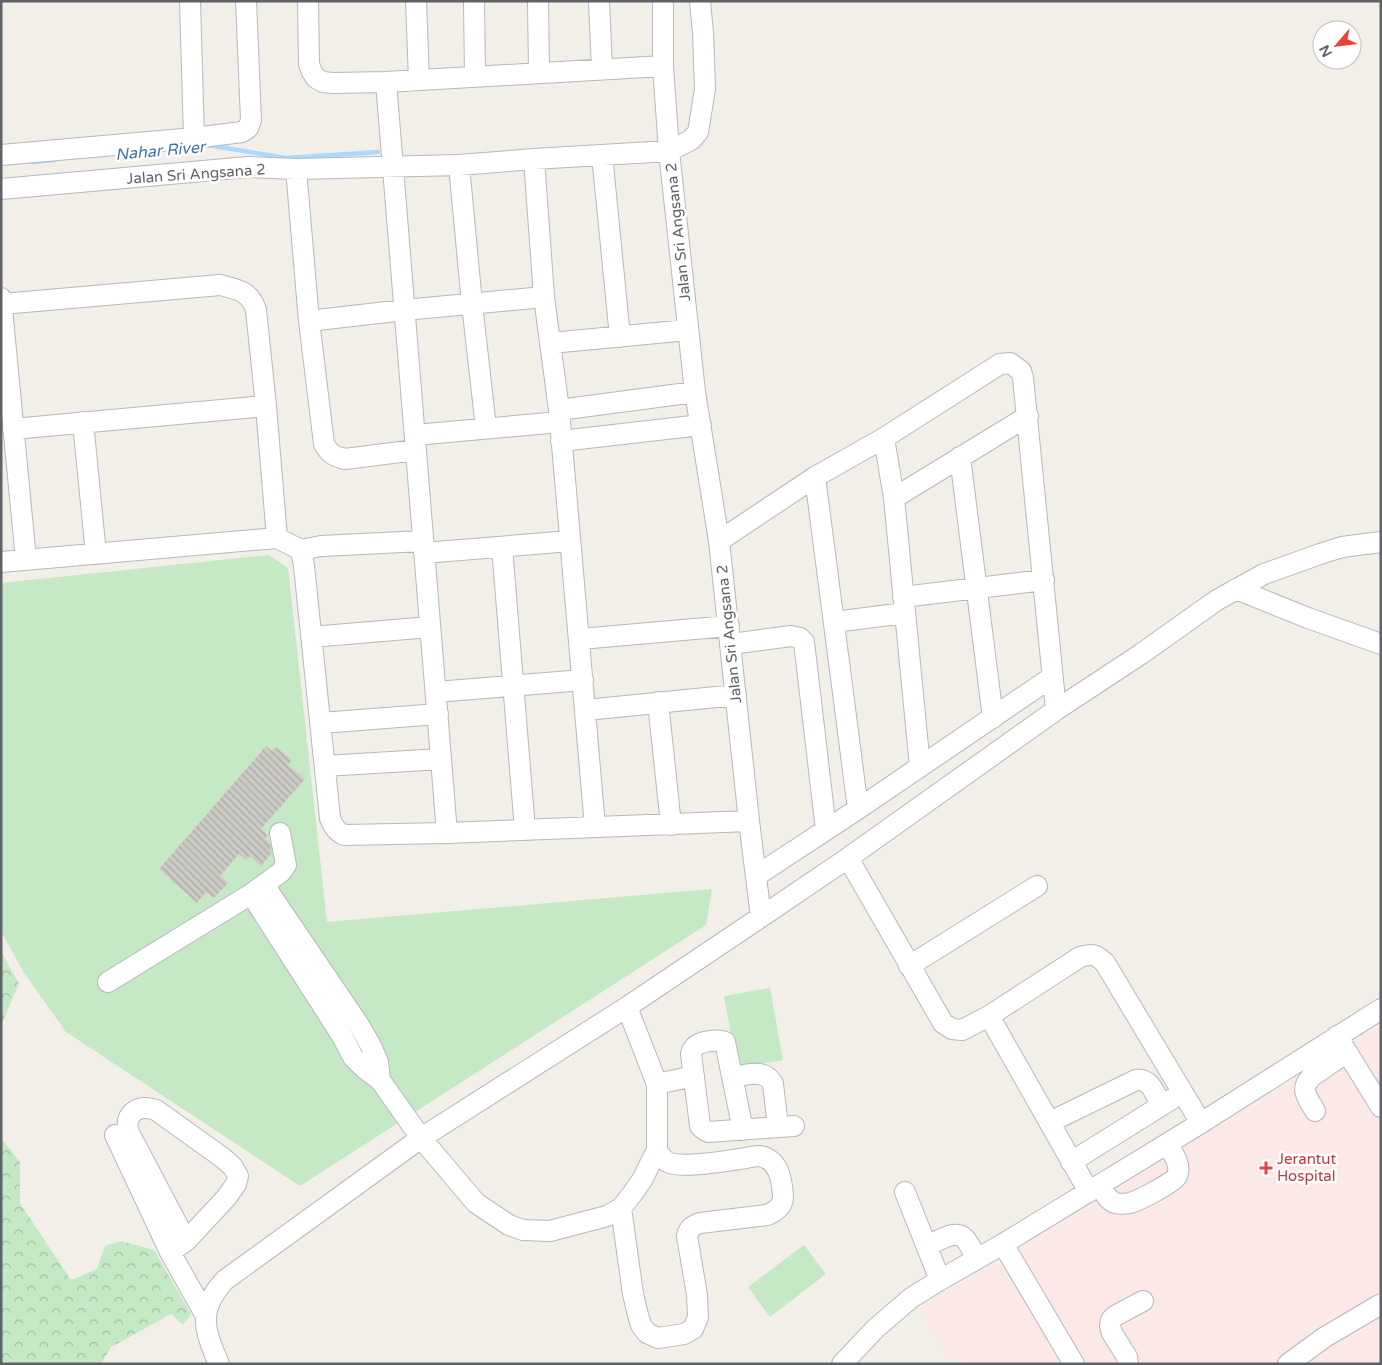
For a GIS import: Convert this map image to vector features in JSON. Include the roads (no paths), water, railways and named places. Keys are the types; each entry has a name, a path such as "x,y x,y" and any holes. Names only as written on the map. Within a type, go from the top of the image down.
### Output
{"street":[{"path":"190,1 194,138"},
{"path":"1,155 242,132 248,128 250,120 246,1"},
{"path":"308,1 309,64 316,78 323,82 386,82 663,66"},
{"path":"416,1 419,80"},
{"path":"474,1 475,77"},
{"path":"538,1 539,73"},
{"path":"599,1 602,69"},
{"path":"663,1 663,66 669,151 690,140 698,132 705,89 700,1"},
{"path":"386,82 447,833"},
{"name":"Jalan Sri Angsana 2","path":"1,189 248,167 296,169 459,165 669,151 688,330 719,541 761,917"},
{"path":"602,155 620,336"},
{"path":"534,159 544,297 560,424 595,827"},
{"path":"459,165 486,428"},
{"path":"296,169 309,321 322,435 324,444 334,456 345,459 415,442 486,428 560,424 701,425"},
{"path":"2,304 220,285 236,288 245,293 253,302 256,310 277,538"},
{"path":"309,321 544,297"},
{"path":"1,298 5,374 14,429 26,560"},
{"path":"551,344 688,330"},
{"path":"719,541 815,477 884,438 1000,364 1010,363 1020,371 1023,378 1056,710"},
{"path":"560,424 696,392"},
{"path":"14,429 266,406"},
{"path":"894,498 1028,416"},
{"path":"83,422 96,554"},
{"path":"884,438 894,498 920,767"},
{"path":"960,456 993,718"},
{"path":"815,477 858,809"},
{"path":"1,562 277,538 301,550 321,546 502,547 570,541"},
{"path":"219,1364 207,1332 206,1316 212,1295 224,1280 421,1138 627,1007 761,917 848,858 1056,710 1141,654 1217,600 1264,574 1320,554 1342,547 1375,546"},
{"path":"502,547 525,830"},
{"path":"301,550 312,637 330,818 338,832 344,835 447,833 749,821"},
{"path":"834,622 976,588 1044,580"},
{"path":"1236,589 1308,618 1381,644"},
{"path":"312,637 430,628"},
{"path":"580,639 729,635 791,636 800,638 806,648 826,830"},
{"path":"756,876 1052,677"},
{"path":"436,692 583,680"},
{"path":"586,710 736,695"},
{"path":"658,702 671,825"},
{"path":"321,723 438,714"},
{"path":"325,766 441,759"},
{"path":"108,982 258,889 281,872 286,865 280,833"},
{"path":"848,858 943,1023 952,1029 962,1030 989,1016 1080,957 1090,954 1097,956 1105,963 1201,1123"},
{"path":"909,966 1037,886"},
{"path":"258,889 359,1025 378,1062 380,1080"},
{"path":"258,889 353,1057 380,1080 421,1138 476,1203 509,1225 523,1230 550,1231 607,1216 621,1208 642,1180 657,1150"},
{"path":"621,1208 633,1294 641,1325 647,1334 658,1338 684,1334 693,1329 698,1317 697,1295 687,1236 692,1226 700,1223 767,1215 776,1211 781,1206 783,1199 782,1182 777,1167 759,1156 693,1164 672,1164 660,1156 657,1150 656,1084 627,1007"},
{"path":"1315,1110 1305,1093 1306,1082 1342,1044 1381,1009"},
{"path":"989,1016 1071,1162 1094,1188 1109,1199 1120,1204 1131,1203 1174,1180 1177,1175 1178,1165 1167,1144"},
{"path":"733,1076 761,1073 767,1076 773,1084 786,1126 743,1130 708,1132 702,1129 700,1126 691,1054 694,1047 699,1044 720,1040 725,1042 743,1130"},
{"path":"1342,1044 1381,1107"},
{"path":"842,1364 896,1310 940,1280 1004,1244 1201,1123 1342,1044"},
{"path":"353,1057 371,1046"},
{"path":"656,1084 694,1076"},
{"path":"1050,1122 1136,1080 1142,1079 1150,1085 1161,1106"},
{"path":"1071,1162 1182,1092"},
{"path":"170,1252 186,1241 226,1198 236,1184 238,1176 223,1158 156,1110 148,1107 140,1108 128,1117 128,1131 186,1241"},
{"path":"115,1135 170,1252 206,1316"},
{"path":"905,1192 940,1280"},
{"path":"927,1246 953,1235 963,1236 976,1260"},
{"path":"1004,1244 1074,1364"},
{"path":"1128,1364 1127,1357 1112,1332 1111,1320 1143,1301"},
{"path":"1288,1364 1325,1337 1379,1309"}],"waterway":[{"name":"Nahar River","path":"208,145 286,158 378,152"},
{"name":"Nahar River","path":"32,162 54,160"}],"place":[{"name":"Jerantut Hospital","path":"1266,1168"}]}
